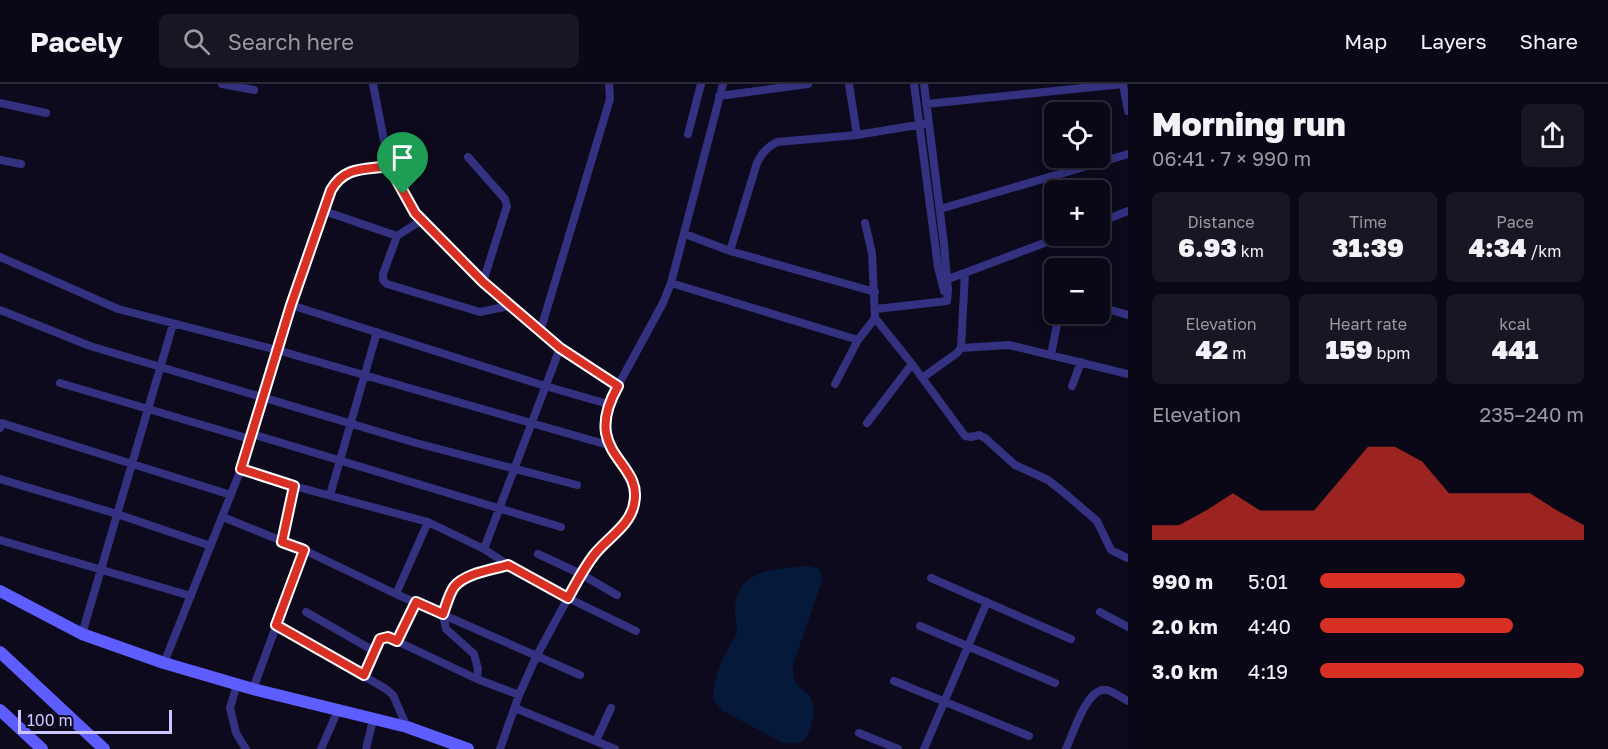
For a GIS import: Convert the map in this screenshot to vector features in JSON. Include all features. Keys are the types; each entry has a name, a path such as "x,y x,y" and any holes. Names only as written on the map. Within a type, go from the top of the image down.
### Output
{"street":[{"path":"222,84 254,90"},
{"path":"373,84 389,166 415,213 509,306 560,348 618,386"},
{"path":"540,332 610,99 609,84"},
{"path":"688,134 701,84"},
{"path":"500,749 519,695 536,657 581,574 596,553 625,523 634,506 635,492 632,482 608,445 605,432 608,404 672,283 723,84"},
{"path":"719,96 808,84"},
{"path":"849,84 857,135"},
{"path":"835,384 858,340 876,314 945,302 947,298 914,84"},
{"path":"924,84 940,209 944,280"},
{"path":"926,104 1123,84 1128,111"},
{"path":"0,103 46,113"},
{"path":"730,251 757,163 763,151 777,142 857,135 929,123"},
{"path":"940,209 1128,154"},
{"path":"468,157 505,199 507,206 483,282"},
{"path":"0,160 21,164"},
{"path":"164,663 241,469 291,305 338,178 348,172 389,166"},
{"path":"324,211 397,236"},
{"path":"1110,218 1128,211"},
{"path":"422,220 397,236 383,274 383,280 387,284 480,312 509,306"},
{"path":"865,223 872,253 876,314 965,436 979,435 985,438 1015,465 1054,484 1097,521 1111,550 1128,558"},
{"path":"685,234 730,251 875,292"},
{"path":"944,280 1044,243"},
{"path":"0,257 118,309 277,350 608,445"},
{"path":"922,378 961,348 965,273"},
{"path":"672,283 858,340"},
{"path":"291,305 608,404"},
{"path":"0,310 90,346 350,423 577,485"},
{"path":"1110,310 1128,315"},
{"path":"82,634 173,324"},
{"path":"1051,355 1057,324"},
{"path":"330,495 377,332"},
{"path":"961,348 1010,345 1128,374"},
{"path":"484,549 560,348"},
{"path":"1072,386 1081,362"},
{"path":"867,423 912,364"},
{"path":"60,382 148,409 339,460 561,527"},
{"path":"1,424 231,495"},
{"path":"241,469 294,486 428,522 484,549 568,598 636,631"},
{"path":"0,480 117,514 211,546"},
{"path":"282,542 294,486"},
{"path":"223,517 304,550 396,594 580,675"},
{"path":"396,594 428,522"},
{"path":"0,540 191,596"},
{"path":"253,689 304,550"},
{"path":"538,554 581,574 617,595"},
{"path":"477,679 478,669 474,654 446,629 443,614 456,585 470,577 508,565"},
{"path":"931,578 1071,639"},
{"path":"0,591 82,634 164,663 253,689 407,727 468,749"},
{"path":"397,641 416,602"},
{"path":"924,749 987,602"},
{"path":"306,612 374,651"},
{"path":"1100,612 1128,627"},
{"path":"276,625 364,675 393,695 407,727"},
{"path":"920,626 1055,683"},
{"path":"364,675 374,651 383,637 388,637 477,679 519,695"},
{"path":"0,652 104,749"},
{"path":"894,681 1029,736"},
{"path":"237,684 230,708 236,733 246,749"},
{"path":"1066,749 1090,696 1107,690 1128,701"},
{"path":"515,708 615,749"},
{"path":"596,741 611,708"},
{"path":"321,749 338,710"},
{"path":"1,712 42,749"},
{"path":"366,749 373,720"},
{"path":"859,733 898,749"}],"water":[{"path":"808,566 819,569 823,578 793,665 793,674 797,685 811,699 813,717 806,738 795,743 783,743 723,711 713,700 714,687 721,663 736,635 735,612 737,598 742,587 750,579 771,570"}],"route":[{"path":"389,166 403,194 415,213 509,306 560,348 618,386 608,404 605,432 608,445 628,472 635,492 635,502 625,523 596,553 568,598 508,565 470,577 456,585 443,614 416,602 397,641 388,637 380,639 364,675 276,625 304,550 282,542 294,486 241,469 291,305 331,190 338,178 348,172 389,166"}]}
